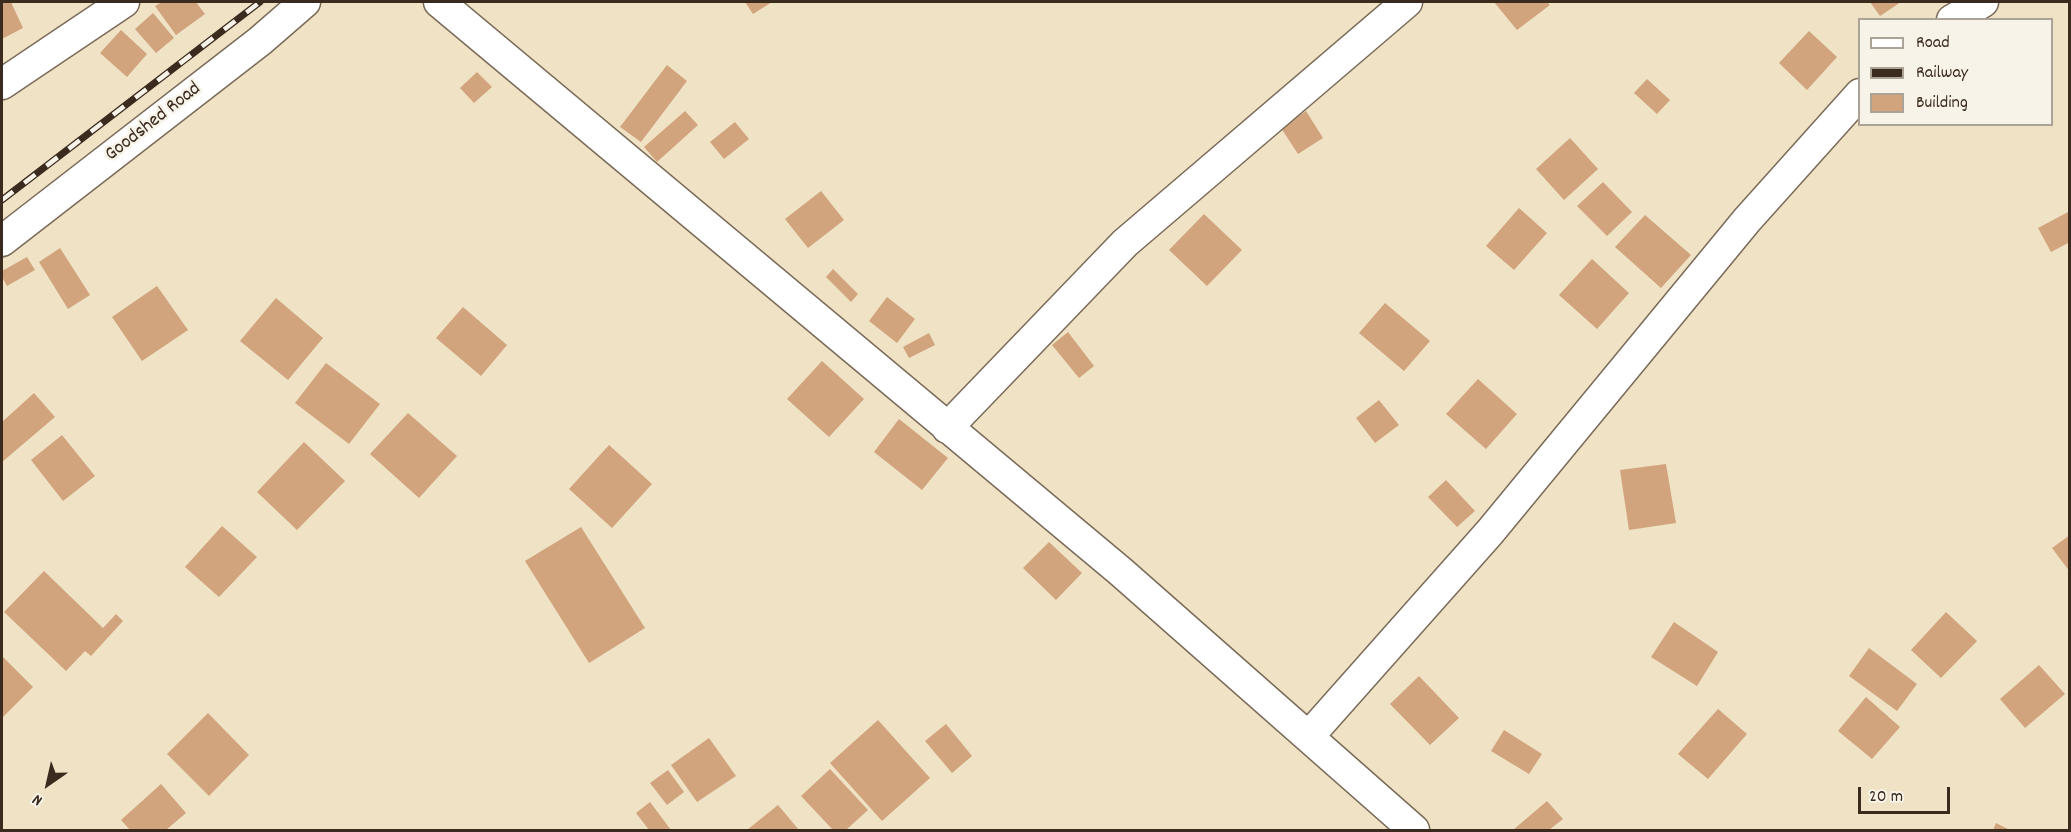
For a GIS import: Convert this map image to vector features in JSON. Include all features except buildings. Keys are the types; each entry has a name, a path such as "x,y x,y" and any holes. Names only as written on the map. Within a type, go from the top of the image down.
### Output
{"street":[{"path":"2,84 124,2"},
{"name":"Goodshed Road","path":"2,241 260,41 305,2"},
{"path":"439,2 1120,571 1414,831"},
{"path":"947,428 1125,243 1407,2"},
{"path":"1955,18 1983,2"},
{"path":"1309,736 1490,532 1746,220 1858,96"}],"railway":[{"path":"2,200 260,2"}]}
